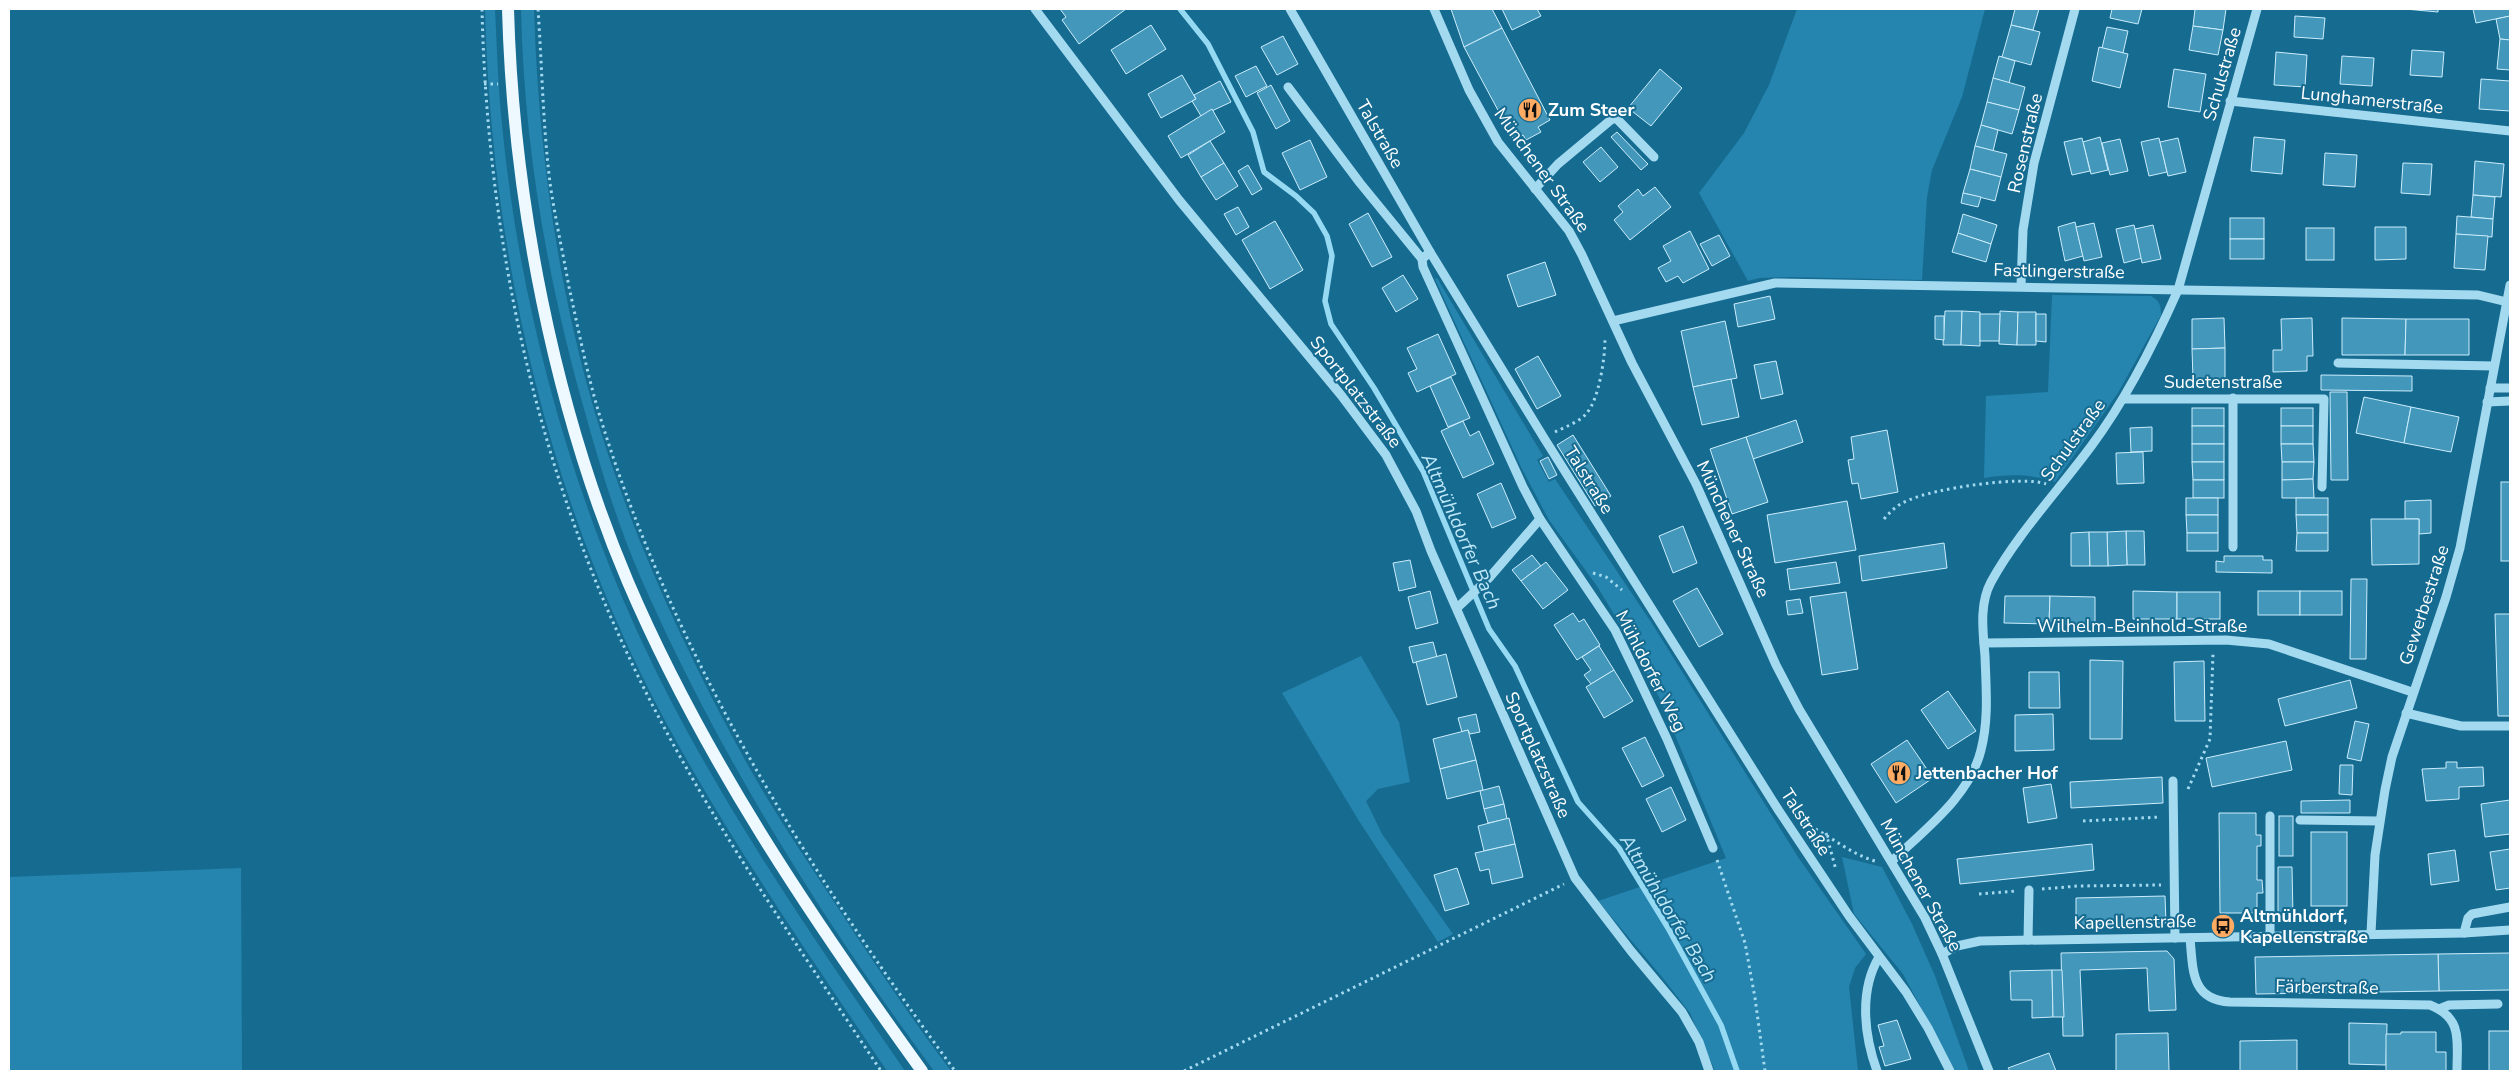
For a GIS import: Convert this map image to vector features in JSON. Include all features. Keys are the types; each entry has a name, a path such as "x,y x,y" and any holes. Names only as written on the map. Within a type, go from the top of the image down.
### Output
{"main road":[{"path":"508,9 517,141 539,282 567,401 586,466 628,582 696,722 741,802 823,930 922,1071"}],"street":[{"name":"Sportplatzstraße","path":"1035,9 1179,200 1341,395 1386,455 1412,504 1460,605 1575,878 1631,951 1677,1004 1699,1042 1709,1071"},
{"name":"Talstraße","path":"1290,9 1430,252 1544,438 1779,811 1910,999 1928,1028 1950,1071"},
{"name":"Münchener Straße","path":"1434,9 1484,119 1512,162 1569,231 1596,280 1632,364 1696,484 1776,665 1798,709 1832,767 1892,861 1942,954 1989,1071"},
{"name":"Rosenstraße","path":"2021,286 2023,230 2034,163 2075,9"},
{"name":"Schulstraße","path":"1892,861 1956,797 1970,776 1981,753 1987,706 1984,602 1990,583 2006,558 2093,444 2123,399 2162,326 2178,290 2258,9"},
{"path":"1288,87 1354,176 1422,259 1430,252"},
{"name":"Lunghamerstraße","path":"2230,102 2510,131"},
{"path":"1535,189 1558,164 1612,119 1617,119 1654,157"},
{"name":"Mühldorfer Weg","path":"1422,259 1427,276 1504,447 1540,519 1594,596 1622,644 1668,739 1713,848"},
{"name":"Fastlingerstraße","path":"1613,321 1775,283 2478,295 2507,302"},
{"name":"Gewerbestraße","path":"2371,933 2375,855 2392,757 2412,692 2446,597 2460,548 2510,285"},
{"path":"2338,363 2494,366"},
{"path":"2490,388 2510,388"},
{"path":"2233,398 2233,547"},
{"name":"Sudetenstraße","path":"2123,399 2324,399 2322,487"},
{"path":"2487,402 2510,400"},
{"path":"1460,605 1489,578 1540,519"},
{"name":"Wilhelm-Beinhold-Straße","path":"1984,643 2213,640 2277,646 2412,692"},
{"path":"2406,713 2461,726 2510,726"},
{"path":"2173,781 2175,938"},
{"path":"2270,816 2270,936"},
{"path":"2300,820 2380,821"},
{"path":"2028,940 2029,890"},
{"path":"2464,933 2468,918 2472,914 2510,907"},
{"name":"Kapellenstraße","path":"1942,954 1957,946 1980,941 2371,933 2464,933 2510,930"},
{"name":"Färberstraße","path":"2190,938 2196,980 2201,991 2213,1000 2230,1002 2430,1005 2440,1009 2450,1005 2498,1004"},
{"path":"1877,1071 1866,1024 1865,1001 1872,969 1879,957"},
{"path":"2440,1009 2448,1014 2457,1031 2457,1071"}],"path":[{"path":"538,9 550,183 562,248 582,347 601,422 630,506 669,599 752,765 808,858 955,1071"},
{"path":"1544,438 1585,416 1590,409 1599,381 1605,349 1606,328 1613,321"},
{"path":"1884,519 1896,506 1911,498 1993,482 2038,481 2058,489"},
{"path":"1570,564 1606,577 1625,592"},
{"path":"2173,800 2181,798 2188,790 2210,739 2213,640"},
{"path":"1779,811 1826,833 1862,857 1880,863 1892,861"},
{"path":"2083,821 2174,816"},
{"path":"1713,848 1744,943 1756,998 1765,1071"},
{"path":"1184,1071 1575,878"},
{"path":"1979,894 2078,886 2174,885"}],"shaded area":[{"path":"485,9 495,9 501,110 510,190 520,255 533,319 567,446 611,569 636,629 664,688 727,801 796,910 905,1071 887,1071 774,902 720,816 669,728 627,645 591,558 560,470 535,379 514,288 500,195 490,102"},
{"path":"521,9 534,9 540,109 551,209 559,259 580,357 607,452 641,543 679,631 722,717 756,779 790,835 865,949 951,1071 934,1071 851,953 773,832 702,706 632,557 610,497 572,366 560,316 540,215 533,164 527,113"},
{"path":"1797,9 1985,9 1962,97 1932,170 1927,197 1922,280 1790,277 1759,278 1748,281 1699,193 1744,133 1769,85"},
{"path":"1437,278 1543,456 1537,460 1549,482 1555,479 1651,622 1798,857 1866,954 1855,968 1849,987 1858,1071 1715,1071 1690,1013 1598,901 1726,858 1661,701 1633,646 1597,586 1549,520 1522,469 1435,279"},
{"path":"2052,295 2151,296 2159,304 2161,315 2118,393 2055,482 2037,477 2020,476 1984,478 1986,396 2048,392"},
{"path":"1361,656 1399,722 1410,782 1378,789 1366,801 1382,834 1453,934 1438,942 1359,821 1282,693"},
{"path":"1842,857 1882,867 1912,924 1935,976 1969,1071 1955,1071 1903,974 1854,914"},
{"path":"241,868 242,1071 9,1071 9,877"}],"building":[{"path":"1060,9 1126,9 1079,44 1062,20 1066,17"},
{"path":"1451,9 1492,9 1502,28 1464,47"},
{"path":"1502,9 1537,9 1541,16 1512,30"},
{"path":"2015,9 2039,9 2033,30 2011,25"},
{"path":"2112,9 2142,9 2138,24 2110,18"},
{"path":"2195,9 2226,9 2223,30 2193,26"},
{"path":"2405,9 2438,9 2438,12"},
{"path":"2473,9 2510,9 2510,16 2476,23"},
{"path":"2295,16 2325,18 2323,39 2294,37"},
{"path":"2510,16 2510,40 2500,39 2496,19"},
{"path":"1151,25 1166,49 1126,74 1111,50"},
{"path":"2011,25 2040,32 2031,65 2002,57"},
{"path":"2193,26 2223,30 2218,55 2189,50"},
{"path":"2107,27 2128,31 2123,53 2102,48"},
{"path":"1502,28 1550,120 1538,127 1541,132 1526,140 1523,135 1514,140 1464,47"},
{"path":"1283,36 1298,64 1277,75 1261,47"},
{"path":"2500,39 2510,40 2510,70 2497,69"},
{"path":"2099,47 2128,54 2120,88 2092,81"},
{"path":"2412,50 2444,52 2442,77 2410,75"},
{"path":"2276,52 2307,55 2305,87 2274,85"},
{"path":"1999,56 2015,61 2009,83 1993,78"},
{"path":"2342,56 2374,58 2372,86 2340,84"},
{"path":"1256,66 1267,86 1246,97 1235,76"},
{"path":"1660,69 1682,88 1651,126 1628,108"},
{"path":"2174,69 2206,74 2200,112 2168,107"},
{"path":"1182,75 1196,99 1161,118 1148,94"},
{"path":"1993,78 2025,87 2019,110 1987,102"},
{"path":"2481,79 2510,81 2510,111 2479,109"},
{"path":"1220,81 1231,102 1201,116 1192,101 1196,99 1194,95"},
{"path":"1271,85 1290,121 1276,129 1257,93"},
{"path":"1987,102 2019,110 2012,134 1981,125"},
{"path":"1212,109 1225,132 1181,158 1168,136"},
{"path":"1981,125 1998,130 1993,151 1975,146"},
{"path":"1617,132 1648,164 1641,170 1611,137"},
{"path":"2100,137 2108,170 2091,174 2083,142"},
{"path":"2254,137 2285,140 2282,174 2251,171"},
{"path":"2082,138 2090,171 2072,175 2064,142"},
{"path":"2159,138 2167,172 2149,176 2141,142"},
{"path":"2178,138 2186,172 2168,176 2160,142"},
{"path":"2120,139 2128,171 2110,175 2102,143"},
{"path":"1310,140 1327,177 1300,190 1282,153"},
{"path":"1210,141 1224,163 1201,177 1188,155"},
{"path":"1975,146 2007,154 2001,177 1970,169"},
{"path":"1601,147 1618,167 1600,182 1583,162"},
{"path":"2325,153 2357,155 2355,187 2323,185"},
{"path":"2475,161 2504,164 2501,197 2473,195"},
{"path":"1224,163 1238,186 1216,200 1201,177"},
{"path":"2403,163 2432,164 2430,195 2401,193"},
{"path":"1248,165 1262,189 1252,195 1238,171"},
{"path":"1970,169 2001,177 1995,201 1963,193"},
{"path":"1655,187 1671,207 1630,240 1614,220 1623,212 1618,206 1638,189 1643,196"},
{"path":"1963,193 1981,197 1978,207 1961,203"},
{"path":"2473,195 2495,197 2493,219 2471,217"},
{"path":"1238,207 1249,227 1236,235 1224,214"},
{"path":"1368,213 1392,257 1372,267 1349,224"},
{"path":"1963,214 1997,225 1991,244 1958,233"},
{"path":"2457,216 2493,219 2492,237 2456,234"},
{"path":"2230,218 2264,218 2264,239 2230,239"},
{"path":"1275,221 1303,270 1270,289 1242,240"},
{"path":"2075,222 2083,256 2065,261 2058,227"},
{"path":"2094,223 2102,257 2084,261 2076,227"},
{"path":"2134,225 2142,258 2124,263 2116,229"},
{"path":"2153,225 2161,259 2142,263 2135,229"},
{"path":"2375,227 2406,227 2406,259 2375,260"},
{"path":"2306,228 2334,228 2334,260 2306,260"},
{"path":"1690,231 1709,269 1683,283 1678,276 1666,282 1658,268 1671,261 1663,246"},
{"path":"1958,233 1991,244 1986,262 1952,252"},
{"path":"2456,234 2488,236 2485,270 2454,268"},
{"path":"1719,235 1730,256 1712,266 1700,244"},
{"path":"2230,239 2264,239 2264,259 2230,259"},
{"path":"1545,262 1556,295 1518,307 1507,275"},
{"path":"1403,275 1418,299 1396,312 1382,288"},
{"path":"1770,296 1775,319 1738,327 1734,304"},
{"path":"1945,311 1962,311 1961,345 1943,345"},
{"path":"1962,311 1980,312 1980,346 1961,345"},
{"path":"2000,311 2018,312 2017,345 1999,344"},
{"path":"2018,312 2036,312 2036,345 2017,345"},
{"path":"1980,314 2000,314 1999,341 1980,341"},
{"path":"2036,314 2046,314 2046,342 2036,341"},
{"path":"1935,316 1944,316 1944,340 1935,339"},
{"path":"2224,318 2225,348 2192,349 2192,319"},
{"path":"2312,318 2313,356 2307,356 2307,371 2273,372 2273,350 2282,350 2281,319"},
{"path":"2342,318 2406,319 2405,355 2342,355"},
{"path":"2406,319 2469,319 2469,355 2405,355"},
{"path":"1725,321 1737,378 1693,387 1681,331"},
{"path":"1438,334 1456,374 1417,392 1408,373 1417,369 1407,348"},
{"path":"2225,348 2225,379 2193,379 2192,349"},
{"path":"1538,356 1561,396 1537,409 1515,369"},
{"path":"1776,361 1783,394 1761,399 1754,365"},
{"path":"2321,375 2412,376 2412,391 2321,390"},
{"path":"1451,377 1470,418 1448,427 1430,386"},
{"path":"1731,379 1739,417 1702,425 1693,387"},
{"path":"2330,392 2347,392 2348,480 2331,480"},
{"path":"2364,397 2411,407 2404,443 2356,433"},
{"path":"2411,407 2459,417 2451,452 2404,443"},
{"path":"2192,408 2224,408 2224,426 2192,426"},
{"path":"2281,408 2313,408 2313,426 2281,426"},
{"path":"1796,420 1803,442 1753,459 1746,437"},
{"path":"1463,421 1470,436 1479,431 1494,464 1463,478 1441,431"},
{"path":"2192,426 2224,426 2224,444 2192,444"},
{"path":"2281,426 2313,426 2313,444 2281,444"},
{"path":"2152,427 2152,451 2131,452 2130,428"},
{"path":"1887,430 1898,492 1861,499 1858,483 1852,484 1848,460 1854,459 1851,437"},
{"path":"1573,435 1611,496 1595,506 1557,445"},
{"path":"1746,437 1768,502 1732,514 1710,449"},
{"path":"2192,444 2224,444 2224,462 2192,462"},
{"path":"2281,444 2313,444 2314,462 2282,462"},
{"path":"2143,452 2144,483 2117,484 2116,453"},
{"path":"1548,457 1557,475 1549,479 1540,461"},
{"path":"2192,462 2224,462 2224,480 2193,480"},
{"path":"2282,462 2314,462 2313,479 2282,480"},
{"path":"2313,479 2314,498 2282,498 2282,480"},
{"path":"2193,480 2224,480 2224,498 2193,498"},
{"path":"2501,482 2510,482 2510,561 2501,561"},
{"path":"1501,483 1516,518 1492,528 1477,494"},
{"path":"2186,498 2218,498 2218,515 2186,515"},
{"path":"2296,498 2328,498 2328,515 2296,515"},
{"path":"2431,500 2431,533 2419,534 2419,519 2405,519 2405,501"},
{"path":"1847,501 1856,550 1775,563 1767,515"},
{"path":"2186,515 2218,515 2218,533 2187,533"},
{"path":"2296,515 2328,515 2328,533 2297,533"},
{"path":"2371,519 2419,519 2419,564 2372,565"},
{"path":"1683,526 1697,563 1673,573 1659,536"},
{"path":"2126,531 2144,531 2145,565 2127,565"},
{"path":"2126,531 2127,565 2108,566 2107,532"},
{"path":"2089,532 2090,566 2071,566 2071,533"},
{"path":"2089,532 2107,532 2108,566 2090,566"},
{"path":"2187,533 2218,533 2218,551 2187,551"},
{"path":"2297,533 2328,533 2328,551 2296,551"},
{"path":"1944,543 1947,568 1862,581 1859,556"},
{"path":"1532,555 1541,566 1521,581 1512,570"},
{"path":"2224,556 2263,556 2263,560 2272,560 2272,573 2216,572 2216,561 2224,562"},
{"path":"1410,560 1416,587 1399,591 1393,563"},
{"path":"1546,562 1568,590 1543,609 1521,581"},
{"path":"1836,562 1840,583 1790,590 1787,569"},
{"path":"2351,579 2367,579 2366,659 2350,659"},
{"path":"1697,588 1723,634 1699,647 1673,601"},
{"path":"1430,591 1438,623 1416,629 1408,597"},
{"path":"2133,591 2177,592 2177,619 2133,619"},
{"path":"2258,591 2300,591 2300,615 2258,615"},
{"path":"2300,591 2342,591 2342,615 2300,615"},
{"path":"1846,592 1858,669 1822,675 1810,597"},
{"path":"2177,592 2220,592 2220,619 2177,619"},
{"path":"2005,596 2050,596 2049,624 2004,623"},
{"path":"2050,596 2095,597 2095,624 2049,624"},
{"path":"1800,599 1803,613 1788,615 1786,601"},
{"path":"1573,613 1579,622 1584,619 1600,645 1577,660 1554,625"},
{"path":"2495,614 2510,614 2510,716 2498,716"},
{"path":"1433,642 1437,657 1413,663 1409,647"},
{"path":"1599,646 1614,670 1591,684 1584,675 1591,670 1582,657"},
{"path":"1446,654 1457,697 1427,705 1416,662"},
{"path":"2090,660 2123,661 2122,739 2090,739"},
{"path":"2204,661 2205,721 2175,721 2174,662"},
{"path":"1614,670 1633,701 1604,718 1586,687"},
{"path":"2029,672 2059,672 2060,708 2029,708"},
{"path":"2350,680 2357,708 2285,726 2278,699"},
{"path":"1948,691 1976,731 1948,749 1921,710"},
{"path":"1476,714 1480,732 1470,734 1468,730 1462,732 1458,718"},
{"path":"2053,714 2054,750 2015,751 2015,715"},
{"path":"2355,721 2369,724 2361,761 2347,758"},
{"path":"1468,730 1476,760 1440,769 1433,739"},
{"path":"1645,737 1664,776 1642,787 1622,748"},
{"path":"1907,740 1933,778 1896,803 1871,764"},
{"path":"2286,741 2292,770 2212,787 2206,758"},
{"path":"1476,760 1483,790 1447,799 1440,769"},
{"path":"2446,762 2457,762 2457,768 2483,767 2484,786 2459,787 2459,799 2426,801 2422,769 2446,768"},
{"path":"2340,765 2353,765 2352,795 2339,794"},
{"path":"2162,777 2163,803 2071,808 2070,782"},
{"path":"2051,784 2057,818 2028,823 2023,788"},
{"path":"1499,786 1504,804 1484,809 1480,791"},
{"path":"1671,787 1686,820 1662,832 1646,799"},
{"path":"2350,800 2350,813 2301,813 2301,801"},
{"path":"2510,800 2510,834 2485,837 2481,804"},
{"path":"1504,804 1507,819 1488,823 1484,809"},
{"path":"2219,813 2256,813 2256,835 2261,835 2261,846 2257,846 2257,880 2262,880 2263,893 2257,893 2257,913 2220,913"},
{"path":"2279,816 2293,816 2293,856 2279,856"},
{"path":"1509,818 1515,844 1484,851 1478,826"},
{"path":"2311,832 2347,832 2347,906 2311,906"},
{"path":"1515,844 1523,877 1492,884 1489,869 1480,871 1475,853"},
{"path":"2092,844 2094,870 1960,884 1957,859"},
{"path":"2510,849 2510,888 2496,890 2490,852"},
{"path":"2455,850 2459,881 2431,885 2428,854"},
{"path":"2278,867 2292,867 2293,917 2278,918"},
{"path":"1457,868 1469,904 1445,911 1434,875"},
{"path":"2165,896 2166,923 2076,925 2076,898"},
{"path":"2167,951 2174,959 2176,1010 2149,1011 2147,968 2080,970 2083,1036 2063,1036 2061,953"},
{"path":"2510,953 2510,990 2439,991 2438,954"},
{"path":"2438,954 2439,991 2256,994 2255,957"},
{"path":"2052,970 2053,1017 2032,1018 2032,1000 2011,1000 2010,971"},
{"path":"2052,970 2062,970 2064,1017 2053,1017"},
{"path":"1897,1020 1911,1059 1885,1066 1879,1047 1884,1046 1878,1025"},
{"path":"2349,1023 2387,1024 2386,1065 2349,1064"},
{"path":"2489,1031 2510,1031 2510,1071 2489,1071"},
{"path":"2401,1032 2436,1032 2436,1052 2446,1052 2446,1071 2386,1071 2386,1034 2401,1034"},
{"path":"2168,1033 2169,1071 2116,1071 2116,1034"},
{"path":"2297,1040 2297,1071 2240,1071 2240,1041"},
{"path":"2049,1053 2056,1071 2010,1071 2008,1068"}],"waterway":[{"name":"Altmühldorfer Bach","path":"1180,9 1208,44 1253,132 1264,172 1296,196 1314,213 1327,236 1332,256 1325,301 1331,324 1374,388 1423,471 1489,629 1515,666 1578,802 1619,848 1668,928 1721,1025 1737,1071"}],"place":[{"name":"Zum Steer","path":"1530,110"},
{"name":"Jettenbacher Hof","path":"1899,773"},
{"name":"Altmühldorf, Kapellenstraße","path":"2223,926"}]}
